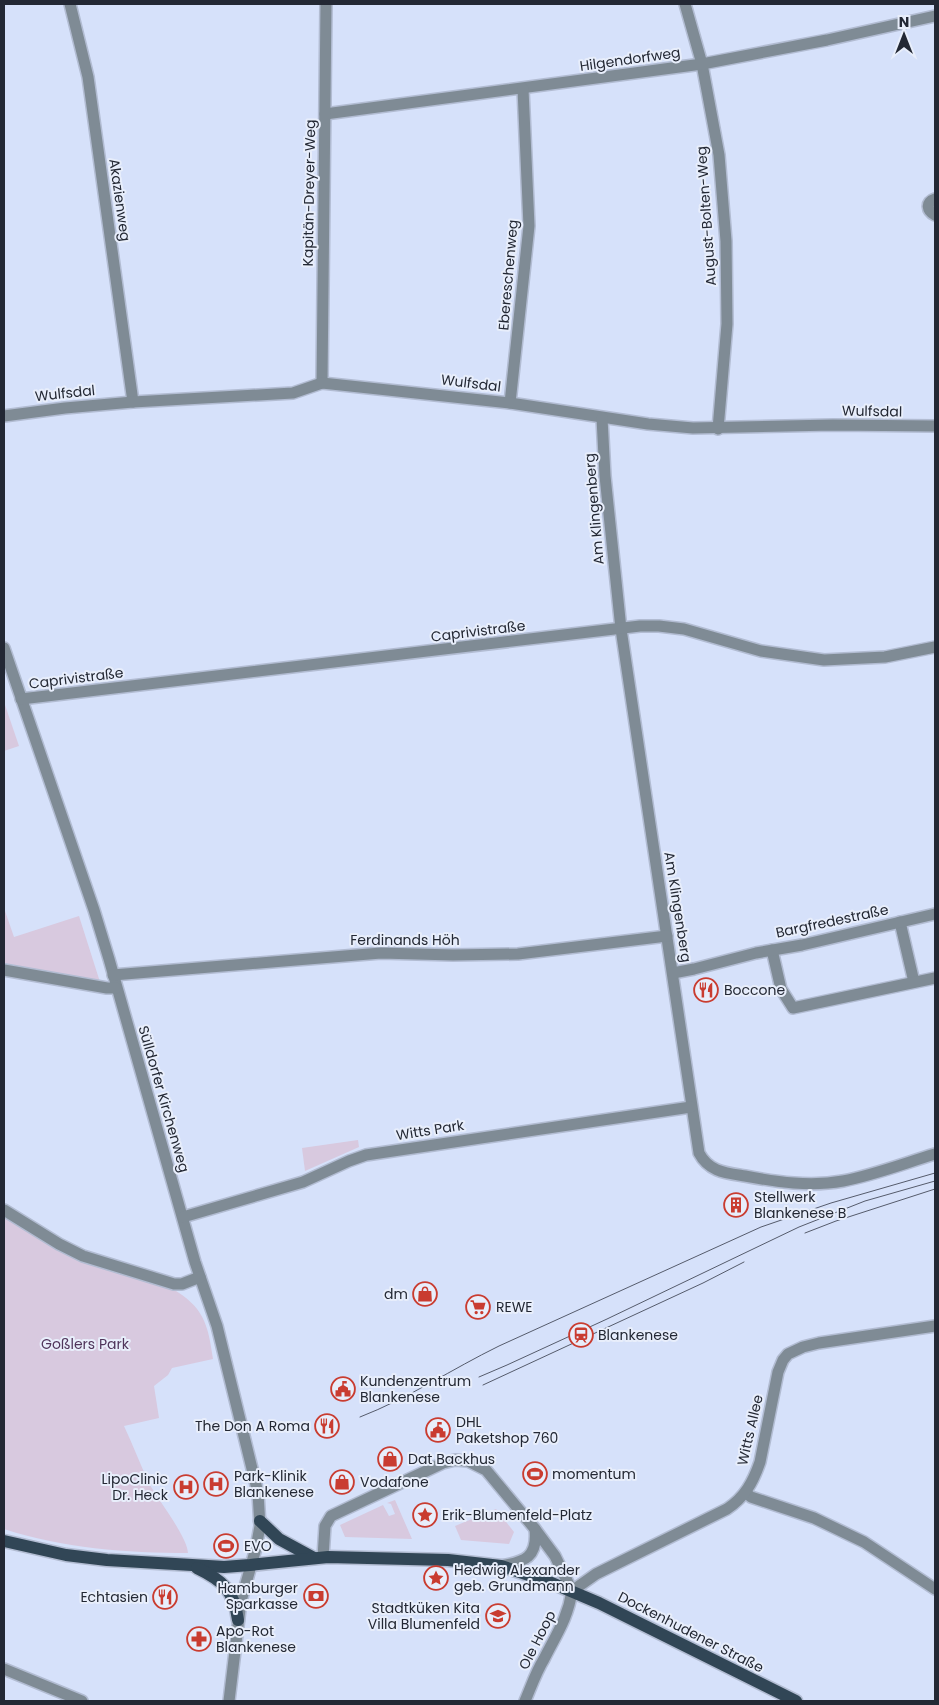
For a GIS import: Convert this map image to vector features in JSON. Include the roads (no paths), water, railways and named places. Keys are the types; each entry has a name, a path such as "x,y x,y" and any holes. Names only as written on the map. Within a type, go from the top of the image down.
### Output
{"main road":[{"path":"260,1521 279,1539 319,1557"},
{"path":"4,1541 66,1555 192,1566 250,1566 319,1557 448,1560 501,1566 572,1591"},
{"path":"192,1566 217,1578 224,1585 234,1601 238,1620"},
{"name":"Dockenhudener Straße","path":"572,1591 599,1602 796,1701"}],"street":[{"name":"Akazienweg","path":"70,4 88,77 133,402"},
{"name":"Kapitän-Dreyer-Weg","path":"322,383 326,4"},
{"name":"August-Bolten-Weg","path":"685,4 702,64 719,155 726,241 727,324 718,429"},
{"name":"Hilgendorfweg","path":"326,114 702,64 828,40 935,16"},
{"name":"Ebereschenweg","path":"510,403 530,226 523,89"},
{"path":"935,199 931,200 928,208 935,215"},
{"name":"Wulfsdal","path":"4,416 133,402 293,393 322,383 510,403 648,424 718,429 935,426"},
{"name":"Am Klingenberg","path":"602,418 605,476 621,629 699,1153 706,1164 720,1172 785,1183 848,1180 935,1154"},
{"name":"Caprivistraße","path":"21,699 640,626 684,629 761,651 824,660 885,657 935,647"},
{"name":"Sülldorfer Kirchenweg","path":"4,648 94,910 200,1277 217,1326 258,1494 259,1537 242,1594 229,1701"},
{"name":"Bargfredestraße","path":"673,973 935,914"},
{"name":"Bargfredestraße","path":"900,922 914,982"},
{"name":"Ferdinands Höh","path":"113,974 381,953 518,954 667,936"},
{"name":"Bargfredestraße","path":"772,950 781,989 793,1008 935,978"},
{"path":"4,970 106,988 116,988"},
{"name":"Witts Park","path":"183,1217 303,1182 366,1155 691,1107"},
{"path":"4,1210 59,1244 83,1256 174,1284 182,1284 200,1277"},
{"name":"Witts Allee","path":"572,1591 596,1574 727,1509 746,1493 760,1462 778,1372 788,1354 819,1344 935,1326"},
{"path":"319,1557 324,1526 331,1516 436,1466 449,1461 462,1460 481,1467 489,1473 555,1556 572,1591"},
{"path":"746,1493 752,1497 814,1518 864,1542 935,1589"},
{"path":"501,1566 517,1563 529,1556 535,1545 535,1529"},
{"name":"Ole Hoop","path":"525,1701 543,1660 565,1619 570,1607 572,1591"},
{"path":"4,1669 82,1701"}],"tram line":[{"path":"360,1417 396,1401 499,1346 761,1227 831,1203 935,1173"},
{"path":"479,1377 607,1319 799,1227 865,1201 935,1181"},
{"path":"805,1233 935,1189"},
{"path":"483,1385 703,1283 744,1262"}],"place":[{"name":"Boccone","path":"706,990"},
{"name":"Stellwerk Blankenese B","path":"736,1205"},
{"name":"dm","path":"425,1294"},
{"name":"REWE","path":"478,1307"},
{"name":"Blankenese","path":"581,1335"},
{"name":"Kundenzentrum Blankenese","path":"343,1389"},
{"name":"The Don A Roma","path":"327,1426"},
{"name":"DHL Paketshop 760","path":"438,1430"},
{"name":"Dat Backhus","path":"390,1459"},
{"name":"momentum","path":"535,1474"},
{"name":"Vodafone","path":"342,1482"},
{"name":"Park-Klinik Blankenese","path":"216,1484"},
{"name":"LipoClinic Dr. Heck","path":"186,1487"},
{"name":"Erik-Blumenfeld-Platz","path":"425,1515"},
{"name":"EVO","path":"226,1546"},
{"name":"Hedwig Alexander geb. Grundmann","path":"436,1578"},
{"name":"Hamburger Sparkasse","path":"316,1596"},
{"name":"Echtasien","path":"165,1597"},
{"name":"Stadtküken Kita Villa Blumenfeld","path":"498,1616"},
{"name":"Apo-Rot Blankenese","path":"199,1639"}],"park label":[{"name":"Goßlers Park","path":"85,1344"}]}
